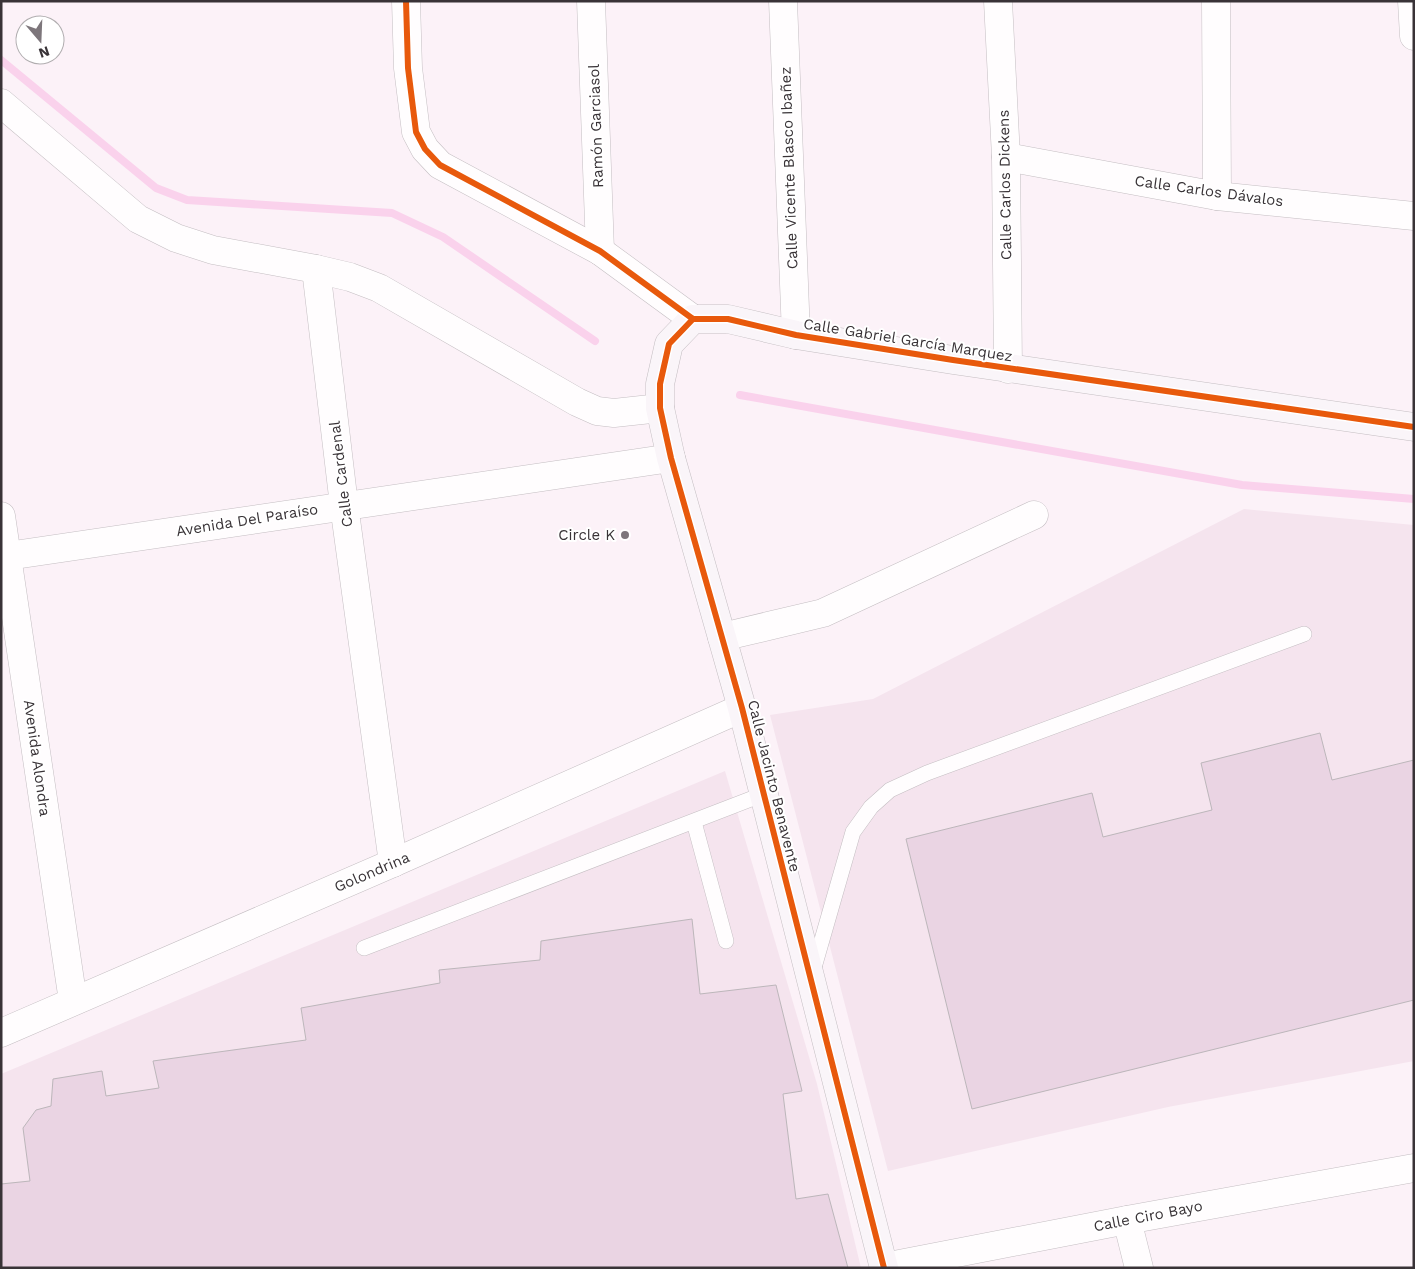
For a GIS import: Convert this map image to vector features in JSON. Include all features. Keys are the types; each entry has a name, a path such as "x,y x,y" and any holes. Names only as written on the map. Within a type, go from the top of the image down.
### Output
{"street":[{"path":"406,1 408,68 416,132 425,149 440,165 600,252 693,319"},
{"name":"Ramón Garciasol","path":"591,1 600,252"},
{"name":"Calle Vicente Blasco Ibañez","path":"783,1 796,335"},
{"name":"Calle Carlos Dickens","path":"998,1 1006,156 1008,369"},
{"path":"1216,1 1217,196"},
{"path":"1412,1 1414,36"},
{"path":"6,112 138,219 176,238 213,250 350,277 379,288 577,402 597,411 614,413 660,408"},
{"name":"Calle Carlos Dávalos","path":"1006,156 1217,196 1414,216"},
{"name":"Calle Cardenal","path":"316,269 344,505 393,863"},
{"name":"Calle Gabriel García Marquez","path":"693,319 728,319 796,335 1008,369 1414,428"},
{"name":"Calle Jacinto Benavente","path":"693,319 669,344 660,384 660,408 671,458 742,708 884,1268"},
{"name":"Avenida Del Paraíso","path":"4,556 671,458"},
{"path":"722,637 823,613 1034,515"},
{"name":"Avenida Alondra","path":"1,516 4,556 72,1001"},
{"name":"Golondrina","path":"1,1033 393,863 742,708"},
{"name":"Calle Ciro Bayo","path":"884,1268 928,1264 1127,1220 1414,1168"},
{"path":"1127,1220 1139,1268"}],"lane":[{"path":"811,980 853,832 871,807 890,790 927,773 1304,634"},
{"path":"364,948 764,794"},
{"path":"694,822 726,941"}],"shaded area":[{"path":"1244,509 1414,525 1414,1061 1168,1107 888,1171 770,715 873,699"},
{"path":"725,771 817,1084 861,1268 1,1268 1,1074"}],"building":[{"path":"1320,733 1332,780 1414,760 1414,1000 972,1109 906,839 1092,793 1103,837 1212,810 1201,763"},
{"path":"692,919 700,994 776,985 802,1091 783,1094 796,1199 828,1194 848,1268 1,1268 1,1184 30,1181 23,1128 36,1110 51,1106 53,1079 102,1071 106,1096 159,1088 153,1061 306,1040 301,1008 440,983 439,970 540,960 541,941"}],"waterway":[{"path":"1,60 156,188 187,200 392,213 443,237 595,341"},
{"path":"740,395 1242,485 1414,499"}],"cycle path":[{"path":"406,1 408,68 416,132 425,149 440,165 600,251 693,319 728,319 796,335 953,360 1414,427"},
{"path":"693,319 669,344 660,384 660,408 671,458 742,708 884,1268"}],"place":[{"name":"Circle K","path":"625,535"}]}
